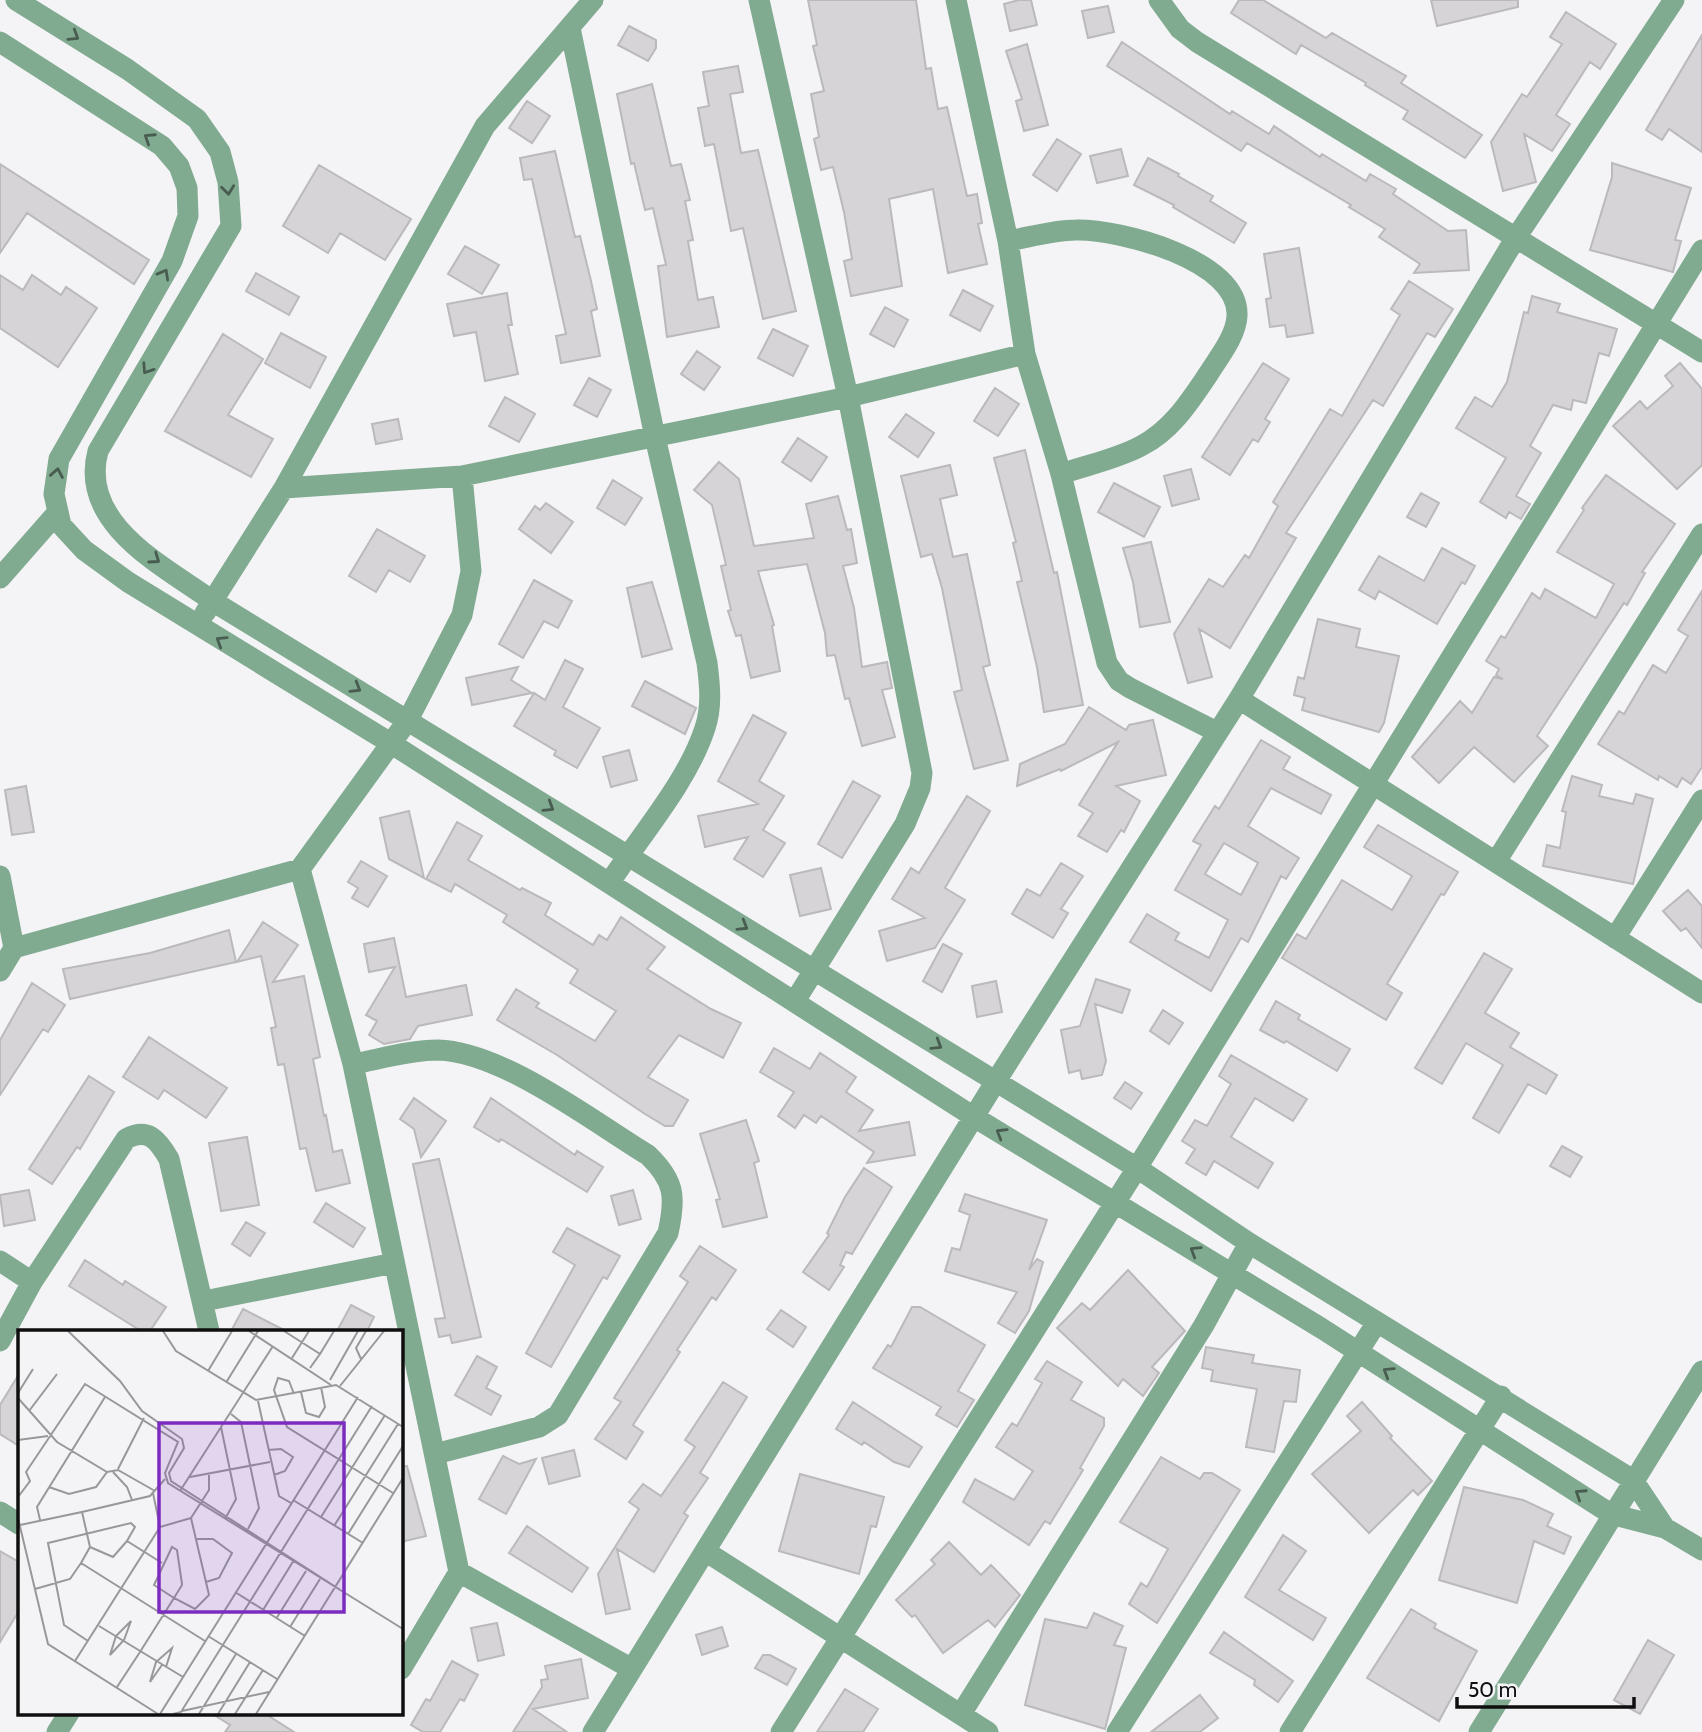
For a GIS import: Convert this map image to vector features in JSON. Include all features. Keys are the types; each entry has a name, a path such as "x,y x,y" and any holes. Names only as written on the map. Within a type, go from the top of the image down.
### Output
{"street":[{"path":"16,0 173,100 197,119 220,152 228,182 232,226 174,327 111,427 95,462 99,489 115,527 214,602 1137,1168 1250,1243 1633,1480 1665,1528"},
{"path":"195,625 214,602 284,488 485,126 593,0"},
{"path":"759,0 848,397 922,773 920,788 905,824 795,1001"},
{"path":"956,0 1008,241 1025,354 1061,474 1107,663 1119,681 1130,688 1217,732"},
{"path":"1159,0 1180,29 1197,42 1702,352"},
{"path":"593,1732 996,1081 1240,699 1515,239 1674,0"},
{"path":"570,28 655,437 707,663 711,697 705,728 692,758 610,882"},
{"path":"0,42 162,146 179,166 187,188 188,216 172,261 59,459 54,494 57,513 61,525 84,550 195,625 392,744 974,1117 1233,1274 1480,1428 1611,1514 1665,1528 1702,1550"},
{"path":"1008,241 1075,230 1127,235 1183,257 1212,274 1230,291 1236,308 1234,330 1216,362 1191,400 1162,433 1140,447 1061,474"},
{"path":"781,1732 839,1636 1137,1168 1702,250"},
{"path":"284,488 462,477 848,397 1025,354"},
{"path":"14,948 300,869 408,720 463,615 468,594 470,537 462,477"},
{"path":"0,578 57,513"},
{"path":"1497,860 1702,534"},
{"path":"1240,699 1497,860 1702,993"},
{"path":"1615,938 1702,800"},
{"path":"300,869 353,1064 459,1573 402,1667"},
{"path":"0,876 14,948 0,971"},
{"path":"353,1064 436,1050 468,1054 497,1063 648,1155 664,1170 672,1189 668,1233 558,1415 538,1427 435,1454"},
{"path":"0,1341 32,1282 126,1139 135,1134 148,1134 159,1141 169,1159 209,1330"},
{"path":"961,1714 1204,1325 1250,1243"},
{"path":"0,1261 32,1282"},
{"path":"204,1301 394,1263"},
{"path":"1117,1732 1377,1322"},
{"path":"1479,1732 1611,1514 1702,1371"},
{"path":"1290,1732 1501,1396"},
{"path":"0,1511 18,1523"},
{"path":"705,1551 988,1732"},
{"path":"459,1573 632,1670"},
{"path":"57,1732 68,1714"}],"building":[{"path":"808,0 916,0 926,69 931,68 938,109 947,107 967,196 977,194 982,223 978,224 987,264 948,273 933,189 889,199 902,286 851,296 844,261 852,259 844,212 833,167 821,170 814,139 819,137 811,94 824,91 813,46 817,45"},
{"path":"1031,0 1037,25 1010,31 1004,4"},
{"path":"1239,0 1263,0 1326,38 1332,33 1406,76 1401,83 1482,135 1465,158 1403,119 1408,111 1365,85 1366,83 1301,45 1296,54 1231,13"},
{"path":"1431,0 1518,0 1518,7 1437,26"},
{"path":"1108,6 1114,32 1088,38 1082,11"},
{"path":"1566,12 1616,44 1600,69 1590,62 1556,115 1570,124 1552,151 1524,134 1536,182 1503,191 1491,142 1522,94 1527,97 1562,44 1550,37"},
{"path":"629,26 656,40 656,48 648,61 618,45"},
{"path":"1702,35 1702,152 1669,129 1662,140 1646,130"},
{"path":"1122,42 1230,114 1232,111 1269,134 1274,126 1320,157 1322,154 1366,181 1370,174 1396,189 1393,194 1448,231 1466,230 1469,270 1414,273 1420,264 1379,237 1385,229 1349,207 1351,205 1247,143 1241,151 1107,66"},
{"path":"1027,44 1048,125 1024,131 1016,101 1022,99 1006,51"},
{"path":"738,66 743,92 730,94 741,153 758,150 796,311 763,319 743,228 731,231 714,144 705,146 698,108 709,106 703,72"},
{"path":"652,84 671,166 681,164 690,200 685,201 693,240 688,241 698,300 713,297 719,327 667,337 658,266 666,265 653,208 645,210 634,163 631,164 617,94"},
{"path":"527,101 550,116 532,143 509,128"},
{"path":"1057,139 1081,154 1057,191 1033,175"},
{"path":"1121,149 1128,176 1097,183 1090,156"},
{"path":"555,151 575,237 580,236 591,281 597,309 591,311 600,356 561,363 556,336 566,334 532,179 524,180 520,158"},
{"path":"1148,158 1213,196 1210,201 1246,223 1234,243 1173,207 1174,205 1134,185"},
{"path":"1612,163 1691,188 1675,240 1681,241 1673,272 1590,250 1612,177"},
{"path":"0,164 149,260 134,284 27,213 0,253"},
{"path":"319,165 411,219 385,260 340,233 328,253 283,226"},
{"path":"465,246 499,265 482,294 448,274"},
{"path":"1299,248 1313,333 1287,337 1285,325 1270,327 1266,299 1271,298 1264,254"},
{"path":"256,273 299,297 289,315 246,291"},
{"path":"0,275 23,290 32,275 61,295 66,287 97,308 58,367 0,328"},
{"path":"1409,281 1453,309 1435,337 1427,333 1383,406 1373,400 1286,533 1296,538 1230,648 1199,629 1212,677 1188,683 1174,634 1209,579 1223,587 1245,555 1249,558 1278,506 1273,502 1330,409 1342,416 1400,315 1391,309"},
{"path":"963,290 993,306 980,331 950,315"},
{"path":"507,293 512,325 508,325 518,374 485,381 476,332 454,336 447,304"},
{"path":"1532,296 1560,304 1557,312 1617,329 1609,356 1599,353 1586,403 1573,400 1571,410 1553,405 1530,446 1541,453 1516,496 1530,504 1521,519 1509,512 1506,518 1480,502 1506,458 1456,428 1475,397 1492,407 1507,382 1524,312 1528,313"},
{"path":"885,307 908,320 894,347 870,334"},
{"path":"773,329 808,346 793,376 758,358"},
{"path":"281,333 326,357 310,388 265,363"},
{"path":"223,334 263,359 228,415 273,439 251,477 165,431"},
{"path":"697,351 720,367 704,390 681,374"},
{"path":"1263,363 1289,379 1265,419 1270,422 1258,442 1253,439 1230,475 1202,457"},
{"path":"1680,363 1702,389 1702,465 1677,489 1613,426 1640,401 1647,409 1673,386 1665,376"},
{"path":"589,378 611,390 597,417 574,405"},
{"path":"995,388 1019,404 998,436 974,421"},
{"path":"505,397 535,414 519,442 489,426"},
{"path":"906,414 934,433 918,457 889,437"},
{"path":"398,419 402,439 376,444 372,424"},
{"path":"798,438 827,457 811,481 782,462"},
{"path":"1025,450 1054,573 1057,572 1083,705 1044,712 1037,667 1017,582 1022,581 1013,543 1016,542 994,458"},
{"path":"719,462 739,479 754,546 814,538 806,504 838,496 847,530 851,529 857,563 843,566 854,608 862,667 887,662 892,688 882,690 895,737 862,746 849,698 845,699 835,655 827,656 825,633 807,564 758,571 774,625 772,626 780,671 751,678 741,635 736,636 728,611 731,610 721,566 726,565 712,505 694,490"},
{"path":"950,465 957,495 940,499 953,557 967,554 990,665 983,667 1008,760 974,769 954,692 962,690 942,588 932,554 921,557 901,476"},
{"path":"1191,469 1199,499 1172,506 1164,476"},
{"path":"1606,475 1675,524 1642,572 1645,573 1627,605 1624,603 1537,736 1548,746 1514,782 1474,747 1439,783 1412,757 1460,701 1472,713 1494,677 1503,679 1496,675 1499,669 1486,661 1501,636 1505,638 1532,593 1540,599 1545,589 1596,618 1614,584 1557,552 1584,510 1582,508"},
{"path":"613,480 642,498 625,525 597,508"},
{"path":"1114,483 1160,507 1144,537 1098,512"},
{"path":"1421,493 1439,503 1426,527 1407,517"},
{"path":"546,503 573,522 551,553 519,529 535,506 540,510"},
{"path":"377,529 425,556 410,582 389,570 376,592 349,576"},
{"path":"1151,542 1170,622 1140,627 1133,582 1123,548"},
{"path":"1442,548 1475,566 1465,584 1462,582 1437,624 1379,591 1375,599 1359,590 1379,556 1424,581"},
{"path":"534,580 572,601 558,628 544,621 523,658 499,644"},
{"path":"652,582 672,649 642,657 627,588"},
{"path":"1702,591 1702,767 1691,784 1682,778 1677,787 1659,776 1658,780 1598,744 1619,711 1624,714 1653,665 1666,673 1688,636 1678,630"},
{"path":"1318,619 1360,629 1356,647 1399,656 1384,723 1379,732 1302,710 1305,698 1294,695 1298,677 1304,679"},
{"path":"565,660 583,669 563,707 600,728 577,768 554,755 556,751 514,726 534,693 545,700"},
{"path":"518,667 511,680 532,693 472,705 466,678"},
{"path":"645,681 696,708 685,734 632,706"},
{"path":"1089,707 1126,730 1129,725 1153,720 1166,775 1116,786 1140,801 1124,832 1121,830 1107,852 1078,836 1093,813 1079,805 1118,742 1061,771 1060,769 1017,786 1020,764 1065,744"},
{"path":"753,715 786,733 759,781 784,796 763,830 785,843 763,877 734,859 748,837 705,847 698,816 758,804 718,781"},
{"path":"1261,740 1290,757 1283,769 1331,795 1321,814 1271,788 1248,826 1299,858 1286,879 1281,876 1248,942 1241,938 1211,991 1130,942 1147,914 1179,933 1175,940 1209,958 1228,920 1175,890 1201,845 1193,841 1215,806 1219,809","holes":["1224,843 1258,863 1241,895 1205,874"]},
{"path":"629,750 637,780 611,787 603,757"},
{"path":"1572,776 1602,785 1599,796 1633,804 1636,794 1653,799 1633,884 1543,866 1547,845 1560,848 1566,812 1562,811"},
{"path":"853,781 880,796 842,858 818,844"},
{"path":"26,786 34,832 12,835 5,790"},
{"path":"967,796 990,811 945,888 965,900 935,948 887,961 879,931 925,918 892,899 911,868 919,873"},
{"path":"409,811 424,878 389,859 380,818"},
{"path":"457,822 482,836 468,860 520,890 522,888 551,903 545,915 593,945 599,935 607,940 621,917 665,947 647,969 711,1009 741,1023 723,1058 679,1035 648,1077 688,1100 673,1126 665,1126 645,1114 557,1055 497,1020 516,989 539,1003 536,1007 595,1041 616,1011 570,983 578,970 503,922 507,915 455,884 451,892 426,879"},
{"path":"1378,825 1458,872 1444,895 1441,894 1387,984 1402,993 1386,1020 1282,958 1297,934 1306,939 1342,880 1392,910 1412,876 1364,847"},
{"path":"361,861 387,876 368,907 352,898 358,888 348,882"},
{"path":"1061,863 1083,876 1061,909 1068,913 1053,938 1012,914 1027,889 1040,896"},
{"path":"821,868 831,909 800,916 790,875"},
{"path":"1688,890 1702,906 1702,948 1686,928 1681,931 1663,911"},
{"path":"263,922 298,945 273,982 304,976 320,1057 313,1059 324,1116 326,1115 333,1152 342,1150 350,1183 316,1191 306,1148 300,1149 284,1064 278,1065 271,1028 276,1027 261,956 237,962"},
{"path":"229,930 236,962 70,999 63,969 150,953"},
{"path":"394,938 406,997 466,985 472,1015 418,1026 410,1039 384,1044 369,1035 377,1021 366,1015 395,967 369,972 364,944"},
{"path":"943,944 962,954 942,992 923,981"},
{"path":"1484,953 1512,969 1485,1013 1519,1033 1510,1047 1557,1075 1546,1094 1528,1084 1499,1133 1473,1118 1503,1065 1466,1043 1442,1084 1415,1068"},
{"path":"1096,979 1130,990 1122,1013 1095,1004 1106,1061 1102,1075 1082,1079 1080,1070 1069,1073 1061,1030 1080,1026"},
{"path":"996,981 1002,1012 977,1017 972,986"},
{"path":"32,983 65,1005 48,1032 43,1029 0,1095 0,1040"},
{"path":"1276,1001 1300,1015 1298,1019 1350,1049 1337,1071 1286,1041 1284,1043 1260,1030"},
{"path":"1163,1010 1183,1023 1169,1044 1150,1031"},
{"path":"149,1037 227,1088 206,1118 164,1090 158,1099 123,1077"},
{"path":"774,1048 810,1069 820,1053 856,1077 846,1092 873,1110 859,1131 909,1122 915,1155 867,1163 874,1152 821,1116 816,1123 804,1115 795,1128 778,1116 794,1092 760,1072"},
{"path":"1231,1055 1307,1099 1293,1121 1255,1098 1231,1137 1273,1163 1258,1188 1214,1161 1206,1175 1186,1163 1195,1149 1182,1141 1195,1120 1207,1126 1231,1084 1219,1076"},
{"path":"89,1076 114,1092 80,1149 77,1147 52,1184 29,1169"},
{"path":"1125,1082 1142,1093 1131,1109 1114,1098"},
{"path":"414,1098 446,1121 421,1157 414,1129 400,1119"},
{"path":"491,1098 575,1155 577,1151 603,1167 587,1192 501,1139 499,1142 474,1127"},
{"path":"746,1120 759,1161 754,1163 767,1217 723,1227 716,1200 720,1199 700,1134"},
{"path":"247,1137 259,1205 221,1211 209,1143"},
{"path":"1562,1146 1582,1157 1570,1177 1550,1166"},
{"path":"439,1159 481,1337 452,1343 450,1335 439,1337 435,1319 445,1318 413,1164"},
{"path":"864,1168 892,1187 852,1254 846,1252 840,1265 844,1267 829,1290 803,1272 829,1235 827,1233 845,1197"},
{"path":"29,1190 35,1220 4,1226 0,1195"},
{"path":"633,1190 641,1219 619,1225 611,1196"},
{"path":"965,1194 1047,1220 1029,1270 1037,1259 1043,1262 1029,1311 1015,1333 998,1323 1017,1292 945,1271 952,1248 960,1250 970,1215 959,1211"},
{"path":"326,1203 365,1228 353,1247 314,1222"},
{"path":"246,1222 265,1233 250,1256 232,1244"},
{"path":"567,1228 620,1256 607,1279 603,1277 551,1367 526,1353 575,1265 553,1252"},
{"path":"700,1246 736,1270 716,1300 712,1297 633,1425 643,1432 626,1459 595,1439 621,1402 614,1398 688,1282 680,1276"},
{"path":"85,1260 123,1285 125,1281 166,1307 151,1330 139,1330 69,1286"},
{"path":"1128,1270 1185,1331 1152,1367 1159,1373 1143,1396 1123,1379 1118,1386 1057,1328 1082,1303 1090,1310"},
{"path":"351,1305 374,1317 368,1330 338,1330"},
{"path":"912,1307 920,1307 985,1345 958,1391 974,1400 957,1427 936,1415 941,1407 873,1368 888,1345 891,1347"},
{"path":"243,1309 284,1330 232,1330"},
{"path":"781,1310 806,1327 793,1347 767,1329"},
{"path":"1206,1347 1254,1355 1252,1363 1300,1370 1296,1402 1284,1401 1274,1452 1246,1447 1257,1389 1211,1381 1213,1370 1202,1368"},
{"path":"477,1356 497,1367 486,1388 501,1396 491,1415 455,1395"},
{"path":"1047,1361 1082,1382 1071,1400 1104,1418 1104,1426 1080,1468 1083,1470 1050,1524 1045,1521 1029,1545 963,1502 975,1479 1014,1500 1033,1471 996,1447 1012,1423 1017,1426 1042,1383 1035,1379"},
{"path":"18,1376 18,1445 0,1434 0,1405"},
{"path":"723,1382 747,1397 700,1473 708,1478 684,1513 688,1516 654,1572 617,1549 630,1609 606,1614 598,1574 639,1509 629,1502 643,1484 661,1496 695,1447 685,1440"},
{"path":"853,1402 922,1447 909,1467 894,1462 864,1442 862,1445 836,1429"},
{"path":"1362,1402 1392,1436 1390,1438 1432,1481 1418,1495 1413,1490 1369,1533 1312,1474 1361,1431 1347,1416"},
{"path":"574,1450 580,1476 549,1484 542,1458"},
{"path":"503,1456 519,1464 536,1459 506,1514 479,1499"},
{"path":"1161,1457 1200,1479 1204,1473 1212,1473 1240,1490 1157,1623 1129,1604 1141,1583 1147,1587 1168,1549 1120,1522"},
{"path":"407,1466 426,1536 402,1542 402,1467"},
{"path":"800,1474 884,1497 876,1527 871,1526 859,1574 779,1551"},
{"path":"1464,1487 1523,1500 1553,1514 1547,1526 1571,1537 1564,1554 1534,1541 1517,1603 1439,1580"},
{"path":"527,1526 588,1568 572,1592 509,1553"},
{"path":"1283,1535 1306,1551 1279,1590 1326,1618 1313,1640 1245,1597"},
{"path":"949,1542 981,1575 991,1565 1020,1595 995,1627 988,1620 943,1653 915,1615 912,1617 896,1600 935,1564 931,1560"},
{"path":"0,1551 18,1561 18,1613 0,1642"},
{"path":"1411,1609 1436,1624 1434,1628 1477,1651 1439,1721 1367,1678"},
{"path":"1094,1613 1123,1626 1114,1645 1126,1648 1105,1729 1025,1705 1045,1619 1087,1628"},
{"path":"497,1623 504,1655 478,1661 471,1628"},
{"path":"722,1627 728,1646 702,1655 696,1635"},
{"path":"1224,1632 1293,1681 1278,1702 1254,1685 1255,1680 1210,1653"},
{"path":"1648,1640 1674,1655 1640,1714 1614,1700"},
{"path":"763,1655 770,1655 796,1669 787,1685 755,1668"},
{"path":"581,1659 588,1698 533,1709 567,1732 513,1732 542,1687 541,1680 548,1679 545,1666"},
{"path":"452,1661 478,1675 464,1701 460,1699 440,1732 423,1732 411,1725 426,1699 430,1701"},
{"path":"845,1689 878,1709 863,1732 817,1732"},
{"path":"1200,1695 1218,1718 1200,1732 1151,1732"},
{"path":"213,1714 266,1714 294,1732 225,1732 230,1725"}]}
